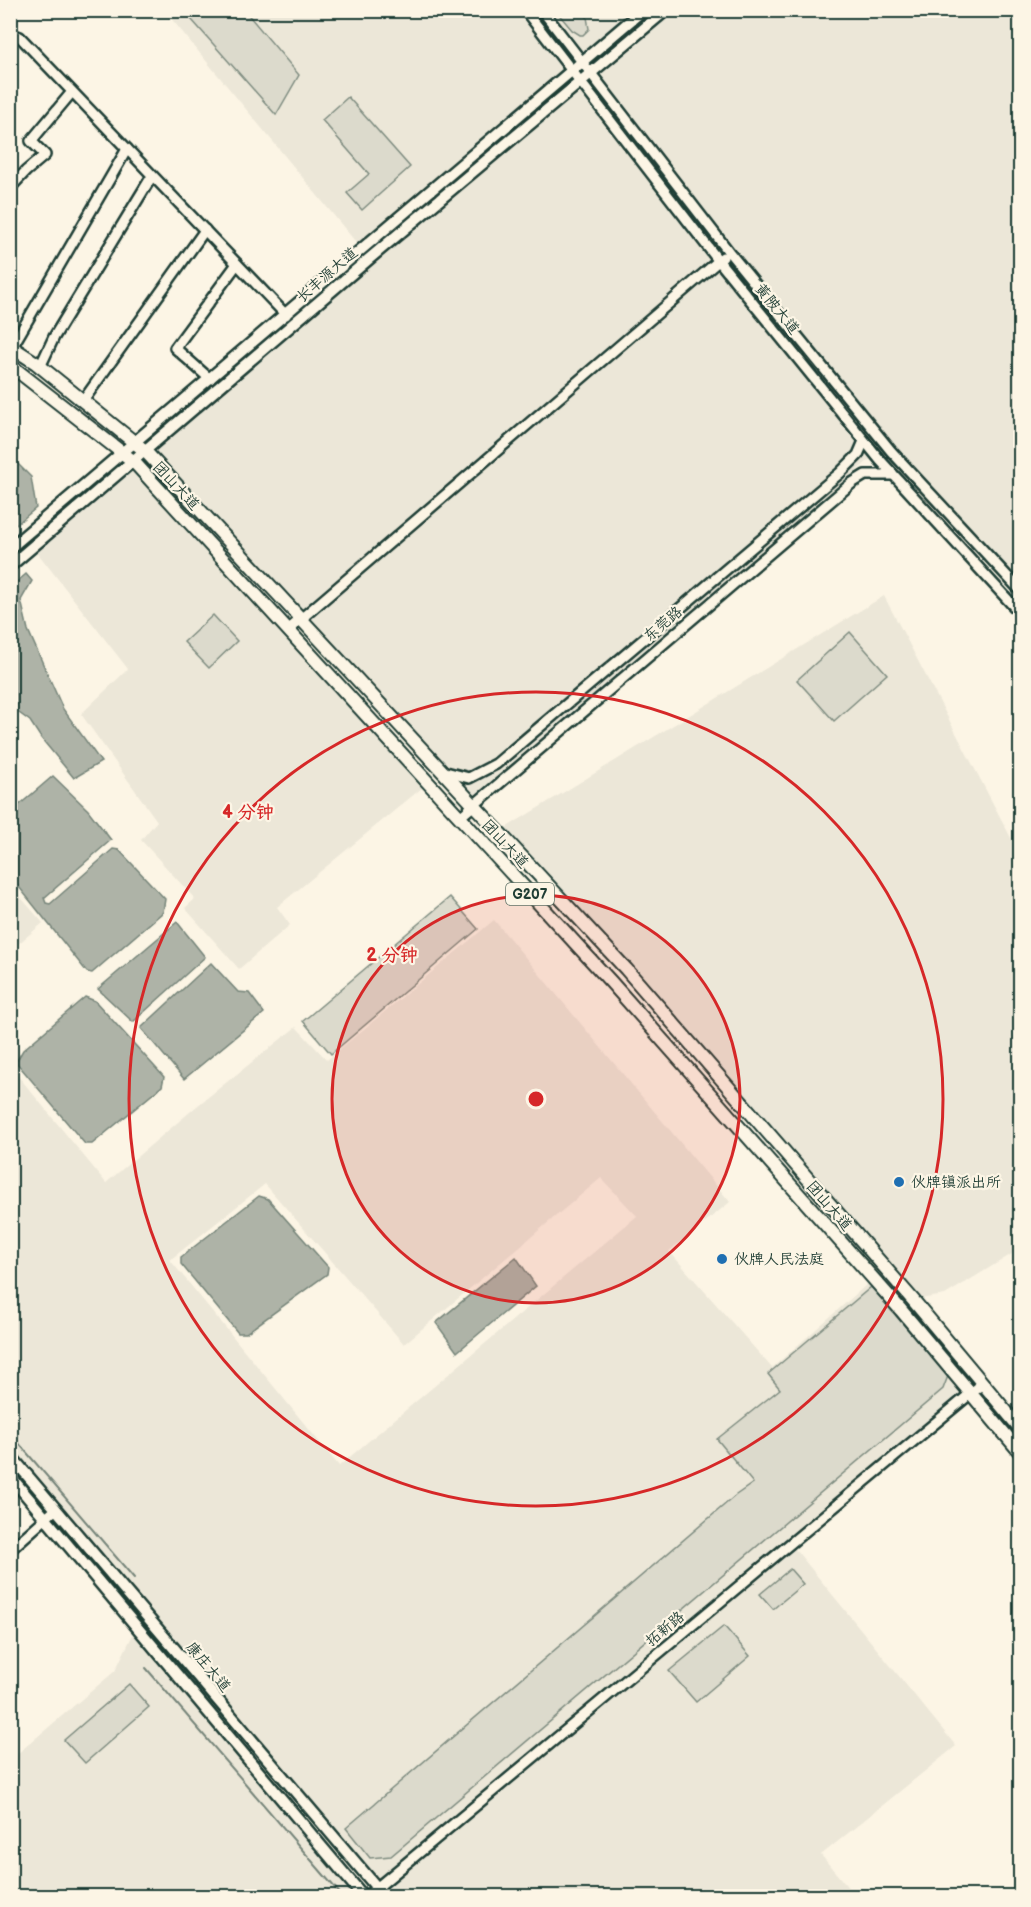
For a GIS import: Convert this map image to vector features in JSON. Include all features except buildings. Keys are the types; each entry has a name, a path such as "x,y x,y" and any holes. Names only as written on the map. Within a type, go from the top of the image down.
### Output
{"highway":[{"name":"团山大道","path":"11,346 145,451 626,969 913,1300 1020,1428"},
{"name":"团山大道","path":"10,365 134,462 624,997 901,1310 1020,1452"}],"main road":[{"name":"长丰源大道","path":"10,548 643,10"},
{"name":"长丰源大道","path":"10,566 370,258 666,10"},
{"name":"康庄大道","path":"10,1455 381,1892"},
{"name":"康庄大道","path":"10,1476 365,1896"}],"street":[{"name":"黄陂大道","path":"525,10 718,260 864,441 1020,613"},
{"name":"黄陂大道","path":"542,10 729,252 891,451 1020,590"},
{"path":"10,34 20,37 286,315"},
{"path":"10,189 45,155 31,141 72,92"},
{"path":"11,346 127,149"},
{"path":"40,367 54,337 152,176"},
{"path":"83,401 205,230"},
{"path":"288,630 729,252"},
{"path":"210,379 175,348 237,264"},
{"name":"东莞路","path":"442,771 469,778 496,764 840,473 858,455 864,441"},
{"name":"东莞路","path":"460,817 852,483 865,475 893,475"},
{"name":"拓新路","path":"365,1896 381,1892 982,1384"},
{"path":"10,1550 56,1509"}],"shaded area":[{"path":"165,11 1020,11 1020,590 982,549 975,556 881,450 469,800 145,451 369,258"},
{"path":"184,11 245,11 299,75 276,115"},
{"path":"556,11 582,11 587,17 589,29 580,35 572,30"},
{"path":"348,97 410,167 362,210 347,193 369,174 322,120"},
{"path":"11,457 31,477 36,508 11,529"},
{"path":"134,462 428,783 277,907 290,925 239,969 185,908 195,899 141,840 157,821 81,714 128,669 33,547"},
{"path":"26,574 32,581 21,600 28,630 63,709 101,762 74,778 30,721 15,710 11,699 11,587"},
{"path":"884,596 1020,855 1020,1249 945,1295 913,1300 499,832"},
{"path":"213,615 237,641 209,668 184,642"},
{"path":"850,632 887,674 834,721 797,680"},
{"path":"53,776 88,810 111,840 44,898 46,903 50,904 113,849 119,850 165,899 163,912 92,973 87,972 11,877 11,812"},
{"path":"10,885 43,923 11,950 10,950"},
{"path":"450,897 478,929 331,1054 303,1021"},
{"path":"494,920 730,1202 669,1251 772,1368 873,1279 970,1394 791,1544 956,1746 821,1855 855,1896 384,1896 11,1455 10,1066 106,1183 296,1027 327,1060","holes":["601,1178 637,1216 339,1466 170,1260 265,1184 404,1344"]},
{"path":"177,922 205,957 133,1022 98,989"},
{"path":"211,963 238,992 249,993 264,1013 184,1079 141,1028"},
{"path":"85,997 95,1001 164,1077 162,1086 92,1144 85,1144 16,1062 23,1050"},
{"path":"259,1196 268,1199 328,1267 327,1274 246,1333 238,1333 181,1264 181,1257"},
{"path":"516,1257 536,1286 457,1352 436,1323"},
{"path":"871,1287 948,1376 943,1389 391,1856 370,1858 346,1828 736,1495 753,1483 717,1439 780,1389 768,1374"},
{"path":"790,1569 803,1584 773,1609 760,1594"},
{"path":"137,1626 363,1896 11,1896 10,1760 115,1671"},
{"path":"724,1626 750,1656 696,1702 669,1671"},
{"path":"129,1684 149,1707 85,1763 64,1740"}],"waterway":[{"path":"10,1433 134,1578"},
{"path":"146,1668 342,1896"}],"place":[{"name":"伙牌镇派出所","path":"899,1182"},
{"name":"伙牌人民法庭","path":"722,1259"}]}
